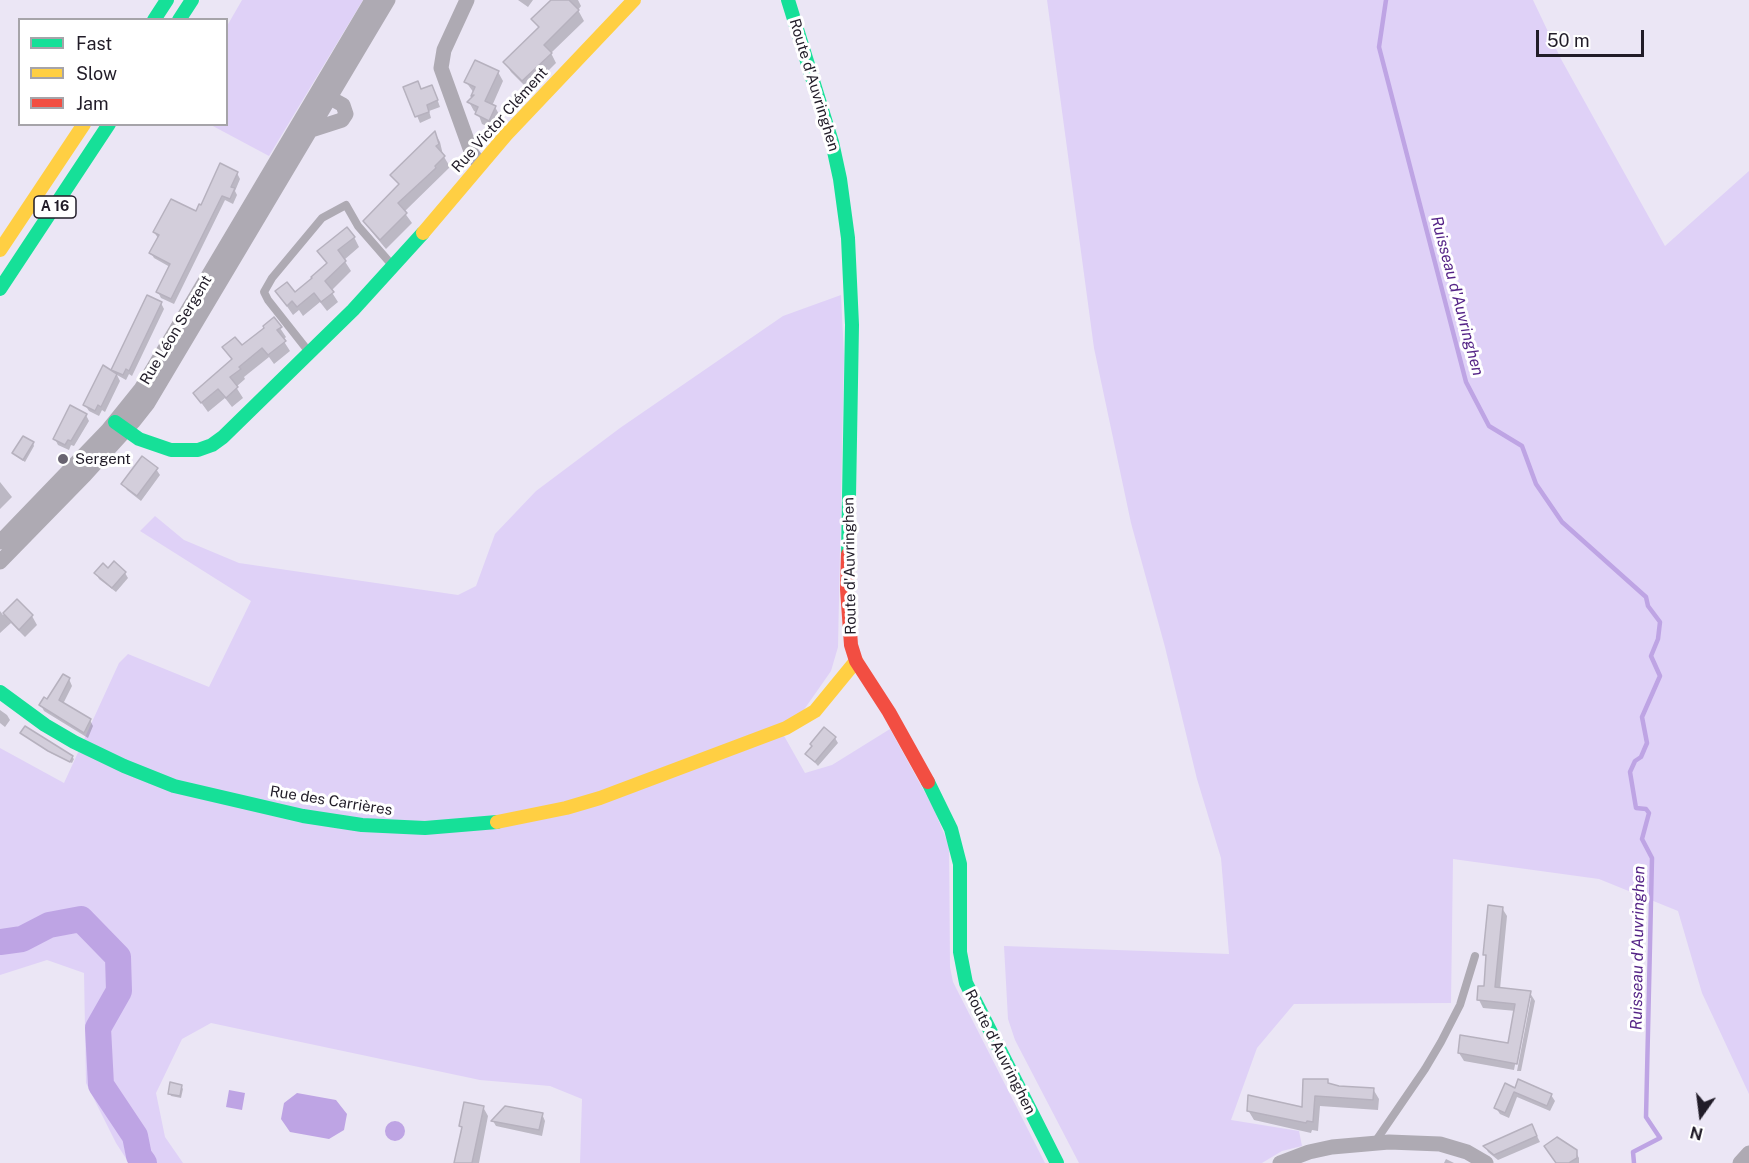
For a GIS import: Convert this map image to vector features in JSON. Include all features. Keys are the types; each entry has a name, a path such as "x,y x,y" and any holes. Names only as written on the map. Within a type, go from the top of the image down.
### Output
{"main road":[{"path":"155,18 167,0"},
{"path":"180,18 192,0"},
{"name":"Rue Victor Clément","path":"121,426 139,439 160,448 181,451 204,448 223,437 310,353 393,266 434,221 480,164 634,0"},
{"name":"Route d'Auvringhen","path":"788,0 832,142 848,238 852,340 848,616 851,645 856,661 920,766 951,829 960,864 960,952 966,983 1056,1163"},
{"name":"A 16","path":"0,250 83,126"},
{"name":"A 16","path":"0,289 108,126"},
{"name":"Rue des Carrières","path":"0,692 63,736 111,760 174,786 303,816 370,825 425,828 493,823 566,808 600,798 786,728 815,711 856,661"}],"street":[{"name":"Rue Léon Sergent","path":"0,562 158,387 311,130 324,94 372,0"},
{"name":"Rue Léon Sergent","path":"0,542 121,426 154,368 324,94 388,0"},
{"path":"467,0 444,50 441,68 472,154 480,164"},
{"path":"311,130 342,120 345,116 345,107 324,94"},
{"path":"1280,1163 1332,1147 1375,1142 1440,1144 1467,1152 1486,1163"},
{"path":"1740,1163 1749,1153"}],"lane":[{"path":"310,353 264,292 272,278 322,218 346,205 362,232 393,266"},
{"path":"1375,1142 1441,1042 1460,1005 1475,956"}],"shaded area":[{"path":"242,0 363,0 269,156 213,126 228,126 228,24"},
{"path":"1047,0 1533,0 1561,59 1665,246 1749,171 1749,1094 1702,993 1678,911 1599,879 1453,859 1451,1003 1294,1004 1257,1048 1231,1120 1299,1131 1302,1146 1282,1151 1262,1163 1079,1163 1015,1040 1008,1019 1004,946 1229,954 1221,858 1197,779 1165,647 1131,523 1094,348"},
{"path":"841,295 844,356 838,647 831,671 801,714 783,734 805,773 832,765 890,729 934,809 949,846 950,967 953,982 1045,1163 580,1163 582,1099 550,1086 480,1080 211,1023 182,1039 156,1093 165,1137 183,1163 129,1163 116,1143 86,1083 84,973 47,960 0,975 0,748 64,783 119,663 128,654 209,687 251,601 140,531 155,516 184,540 239,563 458,595 476,586 495,534 536,491 620,428 783,316"},
{"path":"229,1090 245,1093 242,1110 226,1107"},
{"path":"297,1093 336,1100 347,1114 344,1130 329,1139 290,1132 281,1119 284,1103"},
{"path":"395,1121 402,1124 405,1131 402,1138 395,1141 388,1138 385,1131 388,1124"}],"building":[{"path":"551,0 569,0 579,10 544,45 552,53 522,81 503,62 539,27 531,19"},
{"path":"475,60 499,71 485,101 496,106 489,121 475,114 478,107 467,102 474,95 471,96 475,87 464,82"},
{"path":"418,81 421,89 432,85 438,100 427,105 429,112 415,117 403,87"},
{"path":"435,131 439,144 436,146 445,156 435,166 436,168 398,203 407,213 380,240 363,221 399,184 390,175"},
{"path":"220,163 238,172 231,187 235,188 230,199 222,196 171,299 156,292 170,264 149,253 159,235 153,232 171,199 196,211"},
{"path":"347,227 355,237 338,250 346,261 325,281 334,292 321,302 314,293 297,307 292,301 287,306 275,291 287,282 295,292 312,278 327,263 317,251"},
{"path":"147,295 162,302 129,371 126,369 123,375 111,370"},
{"path":"274,317 282,327 277,330 286,341 268,355 262,348 239,367 241,369 230,377 238,387 226,398 218,389 201,403 193,393 232,359 222,347 235,337 242,345"},
{"path":"103,365 117,374 101,407 98,405 95,411 83,405"},
{"path":"70,405 87,414 71,441 68,440 65,445 53,439"},
{"path":"23,436 34,442 23,460 12,453"},
{"path":"142,456 158,468 137,496 121,484"},
{"path":"114,561 126,572 112,588 94,573 103,563 108,568"},
{"path":"17,599 33,615 19,630 3,613"},
{"path":"63,674 70,678 59,700 91,719 84,733 39,705 44,697 47,699"},
{"path":"25,726 73,756 70,762 20,733"},
{"path":"824,727 836,737 815,762 805,754"},
{"path":"1488,905 1503,907 1495,987 1531,991 1517,1064 1458,1053 1460,1035 1508,1043 1515,1004 1477,1000 1478,986 1484,986 1486,955 1483,955"},
{"path":"1303,1079 1328,1079 1328,1083 1339,1086 1374,1088 1373,1100 1315,1096 1313,1122 1307,1121 1306,1123 1247,1111 1248,1095 1302,1107"},
{"path":"1518,1079 1552,1094 1547,1106 1514,1092 1505,1113 1494,1108 1505,1083 1515,1088"},
{"path":"170,1082 182,1085 180,1096 168,1094"},
{"path":"464,1102 484,1106 472,1163 454,1163 462,1127 459,1126"},
{"path":"505,1106 543,1113 539,1130 491,1121"},
{"path":"1532,1124 1537,1136 1494,1155 1483,1146"},
{"path":"1557,1137 1577,1150 1577,1158 1569,1163 1556,1163 1544,1146"}],"waterway":[{"name":"Ruisseau d'Auvringhen","path":"1386,0 1379,47 1466,382 1489,426 1522,446 1536,484 1562,522 1646,597 1648,606 1660,622 1658,639 1651,656 1660,676 1642,717 1647,743 1641,757 1635,761 1630,772 1636,808 1646,809 1649,813 1642,839 1652,858 1646,1117 1660,1138 1633,1152 1634,1163"},
{"path":"0,942 22,939 49,925 81,919 118,957 119,991 98,1028 101,1085 135,1136 139,1156 144,1163"}],"traffic: fast":[{"path":"155,18 167,0"},
{"path":"180,18 192,0"},
{"path":"788,0 832,142 840,179 848,238 852,325 848,554"},
{"path":"0,289 108,126"},
{"path":"115,422 139,439 171,450 198,450 212,445 223,437 353,310 423,233"},
{"path":"0,692 45,725 74,742 124,766 174,786 303,816 362,825 425,828 497,822"},
{"path":"928,782 951,829 960,864 960,952 966,983 1057,1163"}],"traffic: slow":[{"path":"423,233 506,135 634,0"},
{"path":"0,250 83,126"},
{"path":"497,822 566,808 600,798 786,728 815,711 856,661"}],"traffic: jam":[{"path":"848,554 847,589 851,645 856,661 889,712 928,782"}],"place":[{"name":"Sergent","path":"63,459"}]}
